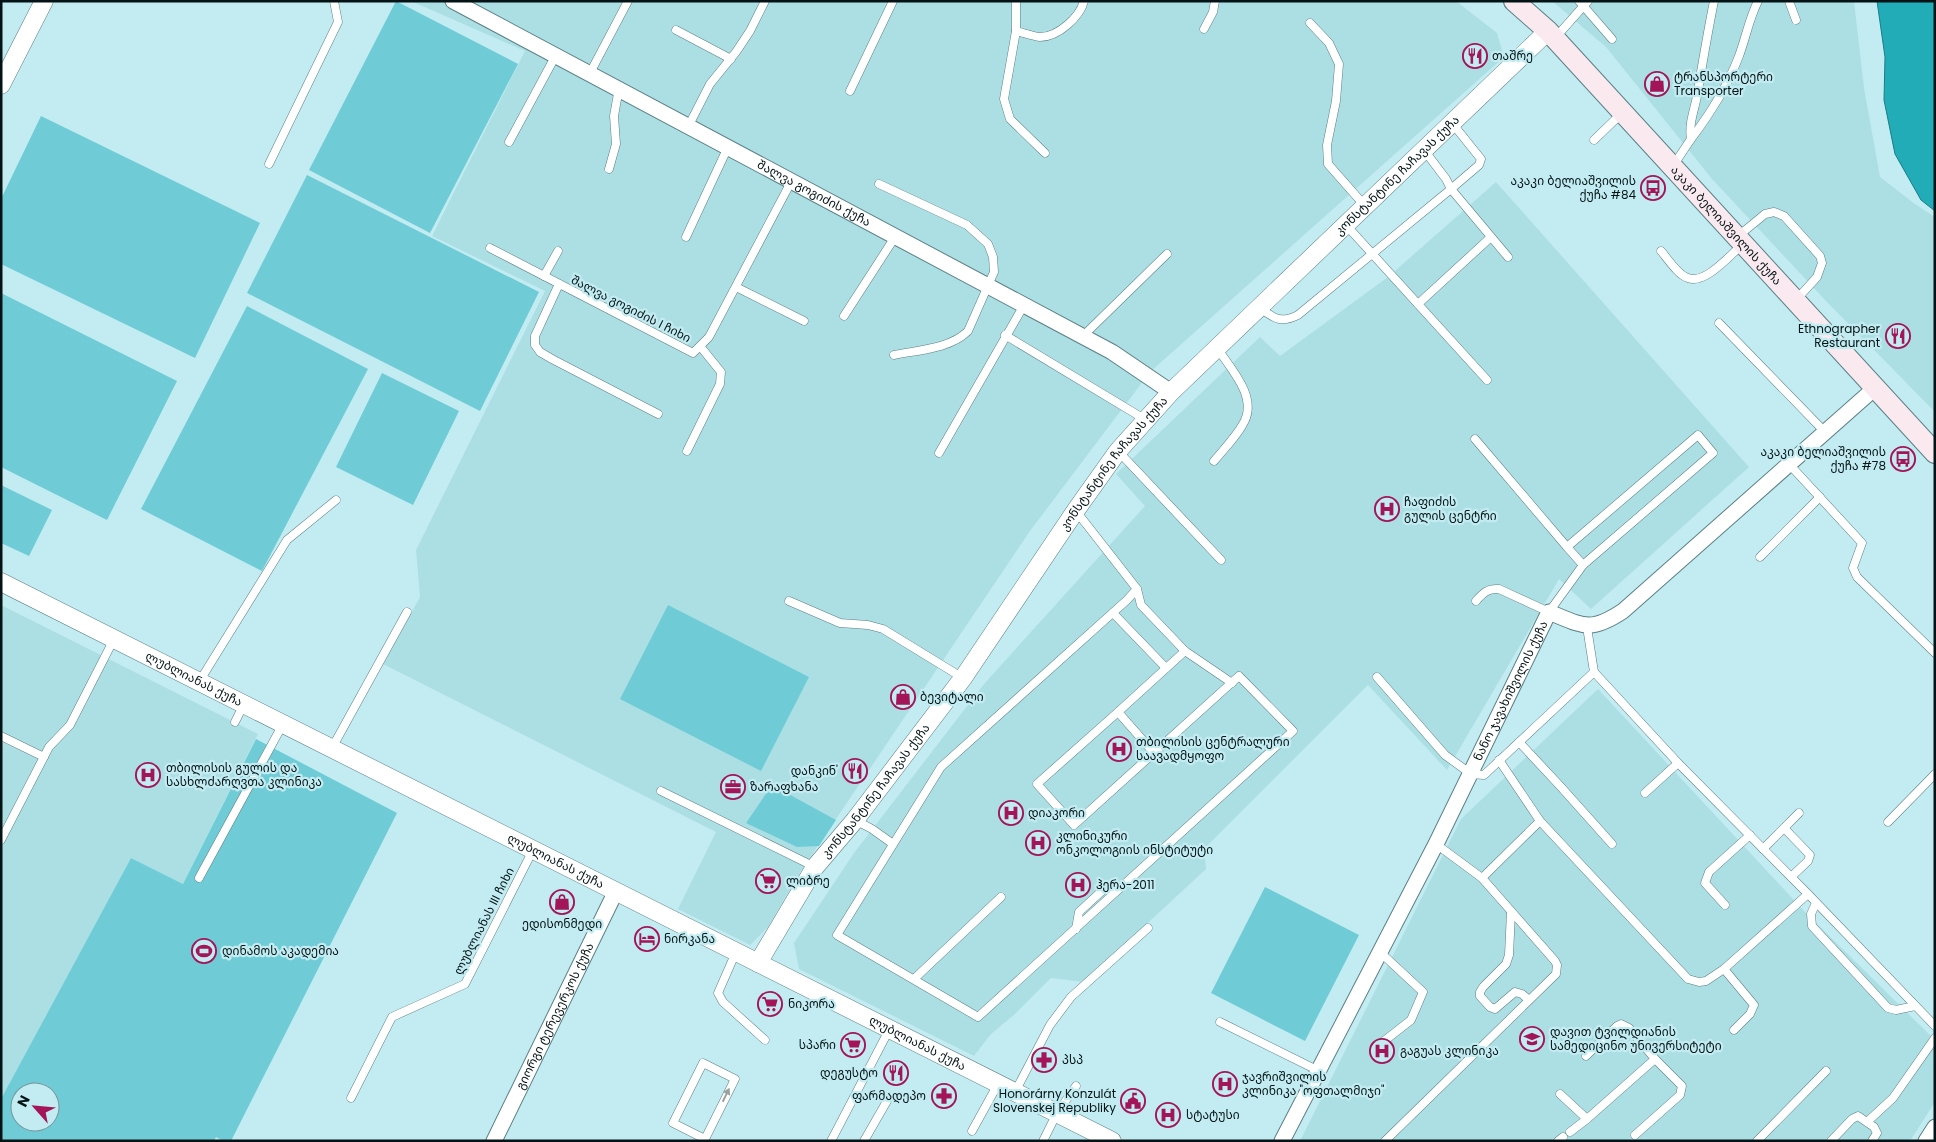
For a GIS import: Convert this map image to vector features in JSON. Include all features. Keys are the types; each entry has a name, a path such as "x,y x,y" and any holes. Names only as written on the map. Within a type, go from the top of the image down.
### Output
{"main road":[{"name":"აკაკი ბელიაშვილის ქუჩა","path":"1514,1 1551,35 1935,453"}],"street":[{"path":"1,85 44,1"},
{"name":"შალვა გოგიძის ქუჩა","path":"454,1 1083,336 1112,352 1171,392"},
{"name":"კონსტანტინე ჩაჩავას ქუჩა","path":"758,963 815,867 855,820 963,678 1118,451 1171,392 1452,123 1551,35"},
{"path":"1587,626 1607,622 1638,600 1875,388"},
{"name":"ლუბლიანას ქუჩა","path":"1,582 1112,1141"},
{"name":"ნანო ჯავახიშვილის ქუჩა","path":"1282,1141 1436,844 1549,612 1587,626"},
{"name":"გიორგი ტერევერკოს ქუჩა","path":"494,1141 616,892"},
{"path":"1926,1141 1935,1128"}],"lane":[{"path":"269,164 338,22 334,1"},
{"path":"590,73 628,1"},
{"path":"689,125 710,84 731,59 750,31 765,1"},
{"path":"850,91 893,1"},
{"path":"1016,1 1016,31 1004,99 1010,119 1045,153"},
{"path":"1016,31 1041,37 1059,31 1081,11 1084,1"},
{"path":"1204,29 1213,12 1215,1"},
{"path":"1691,139 1689,129 1714,1"},
{"path":"1672,167 1730,77 1740,54 1750,16 1758,1"},
{"path":"1789,1 1796,20"},
{"path":"1551,35 1583,3 1612,39"},
{"path":"1310,23 1329,43 1339,64 1336,101 1327,145 1328,164 1365,206"},
{"path":"676,30 731,59"},
{"path":"510,142 556,54"},
{"path":"609,169 616,144 614,116 619,88"},
{"path":"1594,140 1622,113"},
{"path":"1260,307 1274,318 1288,320 1298,315 1479,165 1481,160 1452,123"},
{"path":"686,237 728,147"},
{"path":"1424,150 1446,180 1450,189 1508,257"},
{"name":"შალვა გოგიძის I ჩიხი","path":"490,248 693,353 709,337 791,182"},
{"path":"879,184 967,225 988,244 993,257 994,272 968,331 961,338 950,343 894,355"},
{"path":"1661,251 1683,276 1689,279 1709,275 1765,214 1774,212 1784,216 1820,256 1822,263 1817,277 1795,301"},
{"path":"1346,225 1487,380"},
{"path":"844,316 895,237"},
{"path":"1418,304 1491,237"},
{"path":"544,276 558,251"},
{"path":"1083,336 1166,254"},
{"path":"559,284 535,336 535,345 540,352 658,414"},
{"path":"736,287 804,321"},
{"path":"939,453 1024,305"},
{"path":"1719,323 1825,432"},
{"path":"1006,334 1146,420"},
{"path":"687,451 720,384 722,372 700,346"},
{"path":"1214,461 1243,424 1248,413 1244,388 1217,348"},
{"path":"1476,601 1486,591 1492,588 1499,589 1549,612 1583,565 1713,453 1698,435 1568,547"},
{"path":"1475,439 1583,565"},
{"path":"1118,451 1221,560"},
{"path":"1789,464 1862,543 1853,568 1857,577 1935,654"},
{"path":"1760,558 1820,497"},
{"path":"199,682 287,540 336,500"},
{"path":"1076,510 1137,589 1141,605 1185,651 1232,683"},
{"path":"1137,589 941,767 837,935 978,1016 1293,731 1239,676 1074,825 1037,784 1185,651"},
{"path":"789,601 840,623 868,625 882,629 963,678"},
{"path":"332,749 407,612"},
{"path":"1112,613 1166,668"},
{"path":"1587,626 1594,672 1678,764 1764,849 1935,1026"},
{"path":"1,840 49,747 70,725 114,639"},
{"path":"1376,677 1445,755 1471,774 1484,775 1594,672"},
{"path":"235,722 244,704"},
{"path":"1118,712 1154,753"},
{"path":"199,878 283,724"},
{"path":"1,736 44,757"},
{"path":"1519,742 1612,844"},
{"path":"1499,760 1540,821 1688,979 1699,982 1706,981 1724,969 1808,894"},
{"path":"1645,793 1678,764"},
{"path":"1888,822 1935,774"},
{"path":"660,791 815,867"},
{"path":"1764,849 1799,813"},
{"path":"855,820 893,844"},
{"path":"1482,878 1540,821"},
{"path":"1784,828 1810,855 1808,861 1791,877"},
{"path":"1725,905 1705,883 1706,878 1709,872 1750,835"},
{"path":"1385,1141 1556,974 1557,965 1482,878 1436,844"},
{"name":"ლუბლიანას III ჩიხი","path":"351,1098 392,1016 465,984 533,850"},
{"path":"914,980 1001,897"},
{"path":"1816,903 1811,914 1812,926 1888,1008 1896,1010 1915,1006"},
{"path":"1511,912 1509,955 1506,964 1483,987 1480,996 1490,1007 1495,1009 1515,992 1522,994 1529,1000"},
{"path":"1015,1092 1050,1025 1071,997 1148,928"},
{"path":"736,952 718,993 724,1002 765,1040"},
{"path":"1380,953 1423,992 1412,1020 1380,1045"},
{"path":"1724,969 1754,1005 1750,1014 1734,1030"},
{"path":"1220,1022 1319,1071"},
{"path":"1586,1056 1621,1024 1629,1028 1655,1059 1682,1086 1680,1095 1635,1135"},
{"path":"831,1141 890,1029"},
{"path":"1867,1122 1893,1098 1935,1038"},
{"path":"1564,1136 1587,1119 1655,1059"},
{"path":"703,1063 734,1079 704,1140 673,1123 703,1063"},
{"path":"1757,1141 1826,1071"},
{"path":"972,1131 998,1084"},
{"path":"1043,1141 1057,1113 1076,1086"},
{"path":"1560,1094 1587,1119"},
{"path":"864,1141 888,1101"},
{"path":"1831,1141 1855,1117 1867,1122 1877,1132 1872,1141"}],"shaded area":[{"path":"396,1 518,64 430,233 309,170"},
{"path":"411,1 1456,1 1497,33 1504,57 1150,372 1030,531 799,874 768,927 750,945 678,909 716,832 383,664 420,597 416,550 545,291 432,236 525,51"},
{"path":"1552,1 1854,1 1864,88 1880,177 1935,217 1935,412 1825,300 1712,179 1606,47"},
{"path":"1877,1 1935,1 1935,211 1921,200 1895,154 1884,100 1885,57"},
{"path":"41,116 260,223 195,358 1,264 1,199"},
{"path":"307,175 539,292 480,411 247,293"},
{"path":"1496,182 1749,467 1591,609 1559,579 1447,770 1368,685 1204,849 1206,869 1084,982 1051,978 1015,1014 990,1035 974,1056 799,969 794,943 854,853 984,684 1145,506 1116,474 1260,337 1280,356 1388,277"},
{"path":"1,293 177,381 107,520 1,467"},
{"path":"247,306 368,369 262,571 141,509"},
{"path":"382,373 459,411 413,505 336,467"},
{"path":"1,485 52,510 29,556 1,543"},
{"path":"1,605 258,734 183,884 131,858 1,1099"},
{"path":"668,605 809,677 761,771 620,699"},
{"path":"1598,689 1807,914 1935,1040 1935,1102 1910,1141 1300,1141 1461,819"},
{"name":"დინამოს აკადემია","path":"256,739 397,813 231,1141 223,1141 216,1137 214,1141 1,1141 1,1099 10,1082 10,1132 60,1132 60,1082 10,1082 131,858 183,884"},
{"path":"772,785 836,820 819,846 797,847 746,823"},
{"path":"1265,887 1359,935 1305,1041 1211,993"}],"place":[{"name":"თაშრე","path":"1475,56"},
{"name":"ტრანსპორტერი Transporter","path":"1657,84"},
{"name":"აკაკი ბელიაშვილის ქუჩა #84","path":"1653,188"},
{"name":"Ethnographer Restaurant","path":"1898,336"},
{"name":"აკაკი ბელიაშვილის ქუჩა #78","path":"1903,459"},
{"name":"ჩაფიძის გულის ცენტრი","path":"1387,509"},
{"name":"ბევიტალი","path":"903,697"},
{"name":"თბილისის ცენტრალური საავადმყოფო","path":"1119,749"},
{"name":"დანკინ'","path":"855,771"},
{"name":"თბილისის გულის და სასხლძარღვთა კლინიკა","path":"148,775"},
{"name":"ზარაფხანა","path":"733,787"},
{"name":"დიაკორი","path":"1011,813"},
{"name":"კლინიკური ონკოლოგიის ინსტიტუტი","path":"1038,843"},
{"name":"ლიბრე","path":"768,881"},
{"name":"ჰერა-2011","path":"1078,885"},
{"name":"ედისონმედი","path":"562,902"},
{"name":"ნირკანა","path":"647,939"},
{"name":"დინამოს აკადემია","path":"204,951"},
{"name":"ნიკორა","path":"770,1004"},
{"name":"დავით ტვილდიანის სამედიცინო უნივერსიტეტი","path":"1532,1039"},
{"name":"სპარი","path":"853,1045"},
{"name":"გაგუას კლინიკა","path":"1382,1051"},
{"name":"პსპ","path":"1044,1060"},
{"name":"დეგუსტო","path":"896,1073"},
{"name":"ჯავრიშვილის კლინიკა \"ოფთალმიჯი\"","path":"1225,1084"},
{"name":"ფარმადეპო","path":"944,1096"},
{"name":"Honorárny Konzulát Slovenskej Republiky","path":"1133,1101"},
{"name":"სტატუსი","path":"1168,1115"}]}
